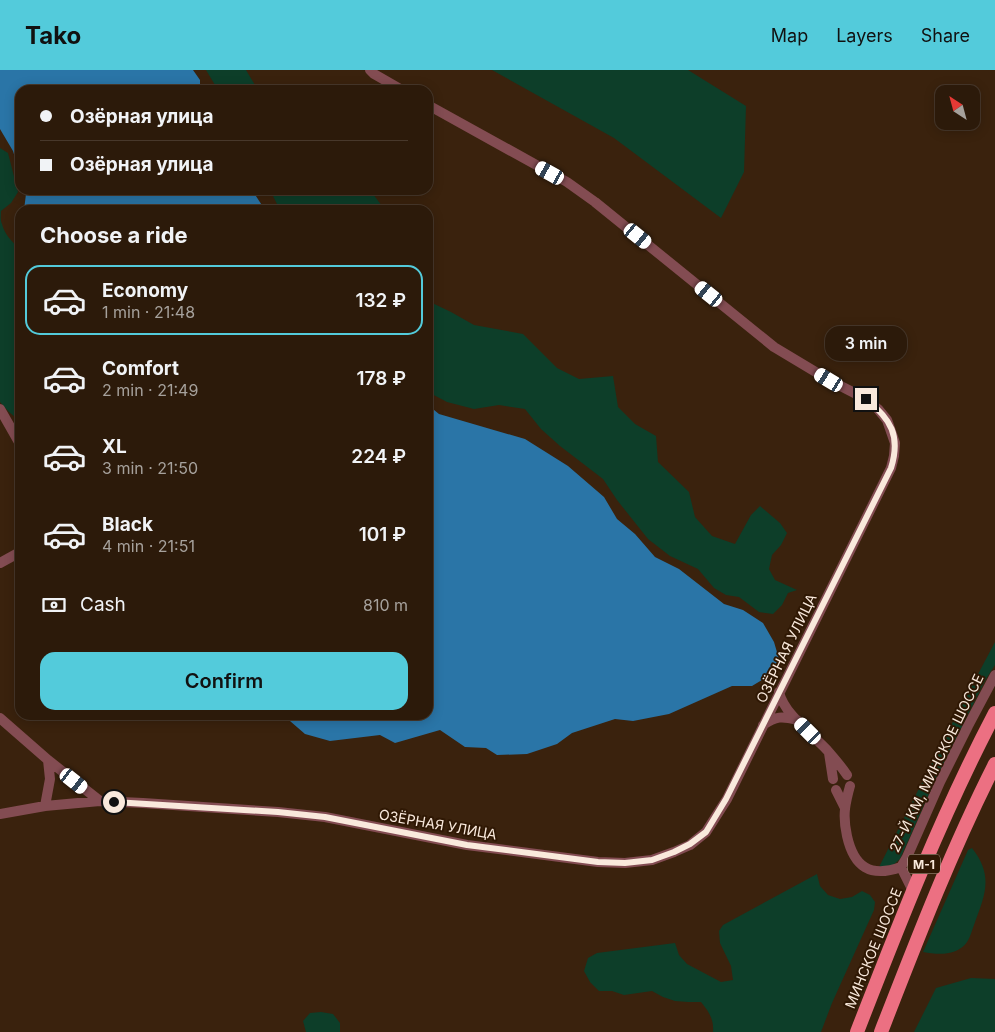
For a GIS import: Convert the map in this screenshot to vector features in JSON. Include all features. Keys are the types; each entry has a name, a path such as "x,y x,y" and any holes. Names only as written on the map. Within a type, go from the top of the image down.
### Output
{"highway":[{"name":"МИНСКОЕ ШОССЕ","path":"857,1032 913,890 995,713"},
{"name":"М-1","path":"881,1032 938,889 995,764"}],"street":[{"path":"370,70 393,85"},
{"name":"ОЗЁРНАЯ УЛИЦА","path":"0,814 45,806 100,801 278,812 325,817 467,845 598,862 625,863 652,860 674,852 690,844 706,832 726,799 891,468 895,443 887,420 866,399 829,380 774,347 610,214 567,182 433,108"},
{"path":"0,410 15,436"},
{"path":"0,563 15,555"},
{"name":"27-Й КМ, МИНСКОЕ ШОССЕ","path":"913,890 901,867 944,774 995,675"},
{"path":"779,692 788,710 829,752 847,775"},
{"path":"763,726 778,717 797,720"},
{"path":"0,718 48,760 100,801"},
{"path":"829,752 833,779"},
{"path":"45,806 50,779 48,760"},
{"path":"850,786 845,808 845,825 850,848 855,859 861,865 875,871 890,871 901,867"},
{"path":"836,790 845,808"}],"green space":[{"path":"206,70 246,70 255,85 215,85"},
{"path":"492,70 688,70 746,106 744,172 721,218 614,138"},
{"path":"0,148 8,153 15,180 16,195 11,203 1,211 3,227 6,234 15,244 15,417 0,402"},
{"path":"272,195 374,195 381,205 278,205"},
{"path":"433,303 474,325 523,334 557,368 579,379 613,376 618,407 635,424 656,436 658,462 689,492 695,517 712,536 735,544 751,515 760,506 780,523 787,533 781,545 772,555 769,569 775,580 797,590 788,593 782,605 773,614 759,612 739,597 726,595 714,588 698,569 670,556 648,539 603,479 541,429 525,409 499,405 474,409 447,402 433,395"},
{"path":"995,642 995,665 936,778 900,859 893,865 879,867 958,712"},
{"path":"972,848 983,868 985,886 984,895 969,938 964,946 957,951 937,954 923,952 968,850"},
{"path":"817,874 820,886 828,895 840,899 852,897 862,891 870,895 875,902 874,910 821,1032 713,1032 713,1023 701,1002 675,1001 652,991 624,995 612,991 599,991 590,982 584,971 588,958 597,953 675,943 679,955 687,964 721,982 733,980 731,966 720,943 719,931 723,925"},
{"path":"971,978 995,979 995,1032 914,1032 936,988"},
{"path":"310,1013 333,1014 340,1023 340,1032 306,1032 303,1021"}],"water":[{"path":"0,70 193,70 200,80 200,85 15,85 15,158 0,129"},
{"path":"26,195 255,195 262,205 25,205"},
{"path":"433,409 439,414 525,439 568,466 604,497 617,519 635,534 655,557 679,569 724,604 743,610 763,623 774,642 779,659 770,675 752,686 732,686 669,714 633,721 615,719 572,733 557,744 527,754 497,755 486,748 465,747 440,730 395,743 380,735 330,741 305,734 290,721 433,720"}],"route":[{"path":"114,802 278,812 325,817 467,845 598,862 625,863 652,860 690,844 706,832 726,799 891,468 895,443 892,432 887,420 866,399"}]}
